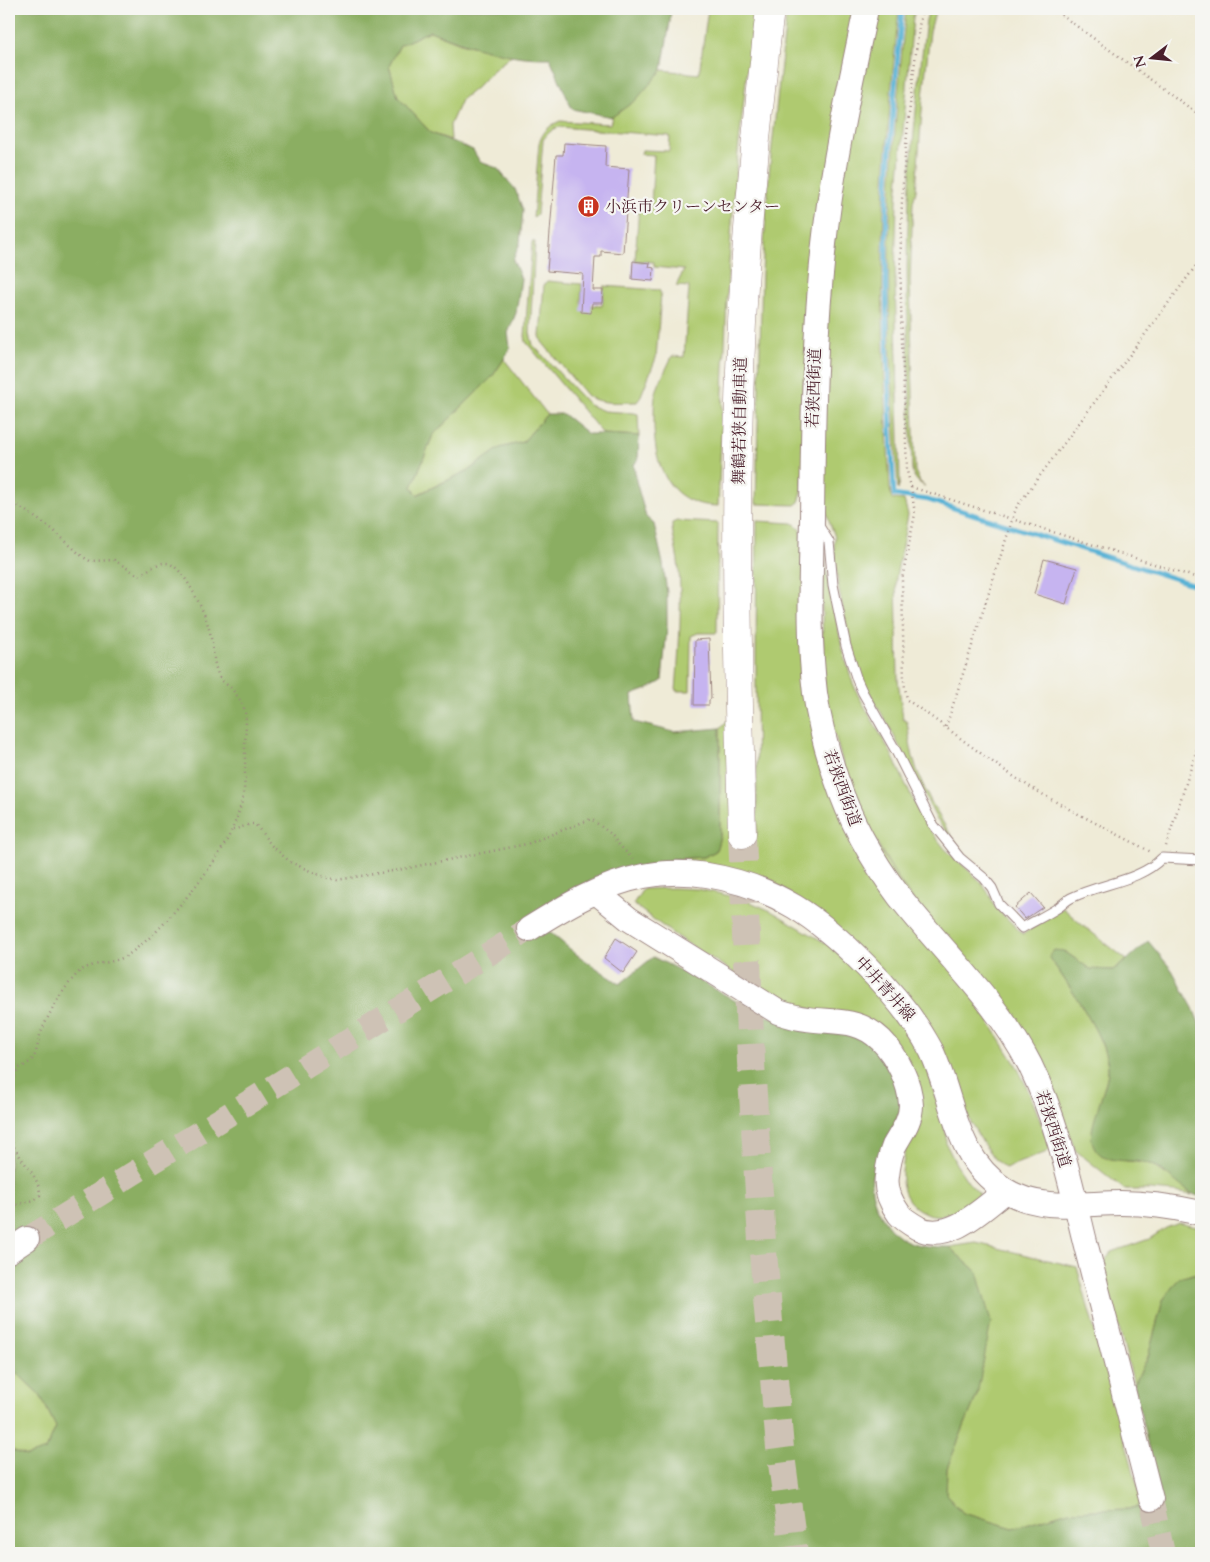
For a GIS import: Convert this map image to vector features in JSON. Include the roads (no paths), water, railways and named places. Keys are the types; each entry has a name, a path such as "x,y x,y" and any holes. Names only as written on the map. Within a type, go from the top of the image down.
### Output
{"highway":[{"name":"舞鶴若狭自動車道","path":"742,834 737,578 741,376 745,271 752,171 770,9"}],"street":[{"name":"若狭西街道","path":"866,9 839,140 825,229 815,342 811,634 815,697 828,755 847,808 860,836 888,881 993,1007 1025,1056 1048,1108 1076,1204 1151,1499"},
{"name":"中井青井線","path":"529,929 571,904 596,892 619,882 644,876 694,873 746,884 774,895 815,919 836,937 881,981 900,1003 917,1025 932,1052 961,1138 980,1168 989,1178 1006,1191 1029,1200 1055,1205 1158,1204 1201,1213"},
{"path":"596,892 629,919 778,1012 809,1020 845,1022 864,1028 881,1040 893,1056 909,1091 911,1106 908,1120 890,1159 886,1178 888,1193 894,1207 911,1225 926,1231 942,1232 976,1214 1006,1191"}],"lane":[{"path":"812,515 829,542 833,585 846,646 863,693 896,751 932,823 960,858 984,878 992,888 999,904 1022,928 1059,907 1070,898 1097,887 1145,872 1155,866 1162,858 1201,860"}],"waterway":[{"path":"902,9 890,155 886,244 887,338 894,495 928,500 1201,587"}],"tunnel":[{"path":"742,834 751,1062 762,1241 780,1448 794,1553"},
{"path":"27,1239 529,929"},
{"path":"1151,1499 1163,1553"}],"place":[{"name":"小浜市クリーンセンター","path":"589,207"}]}
